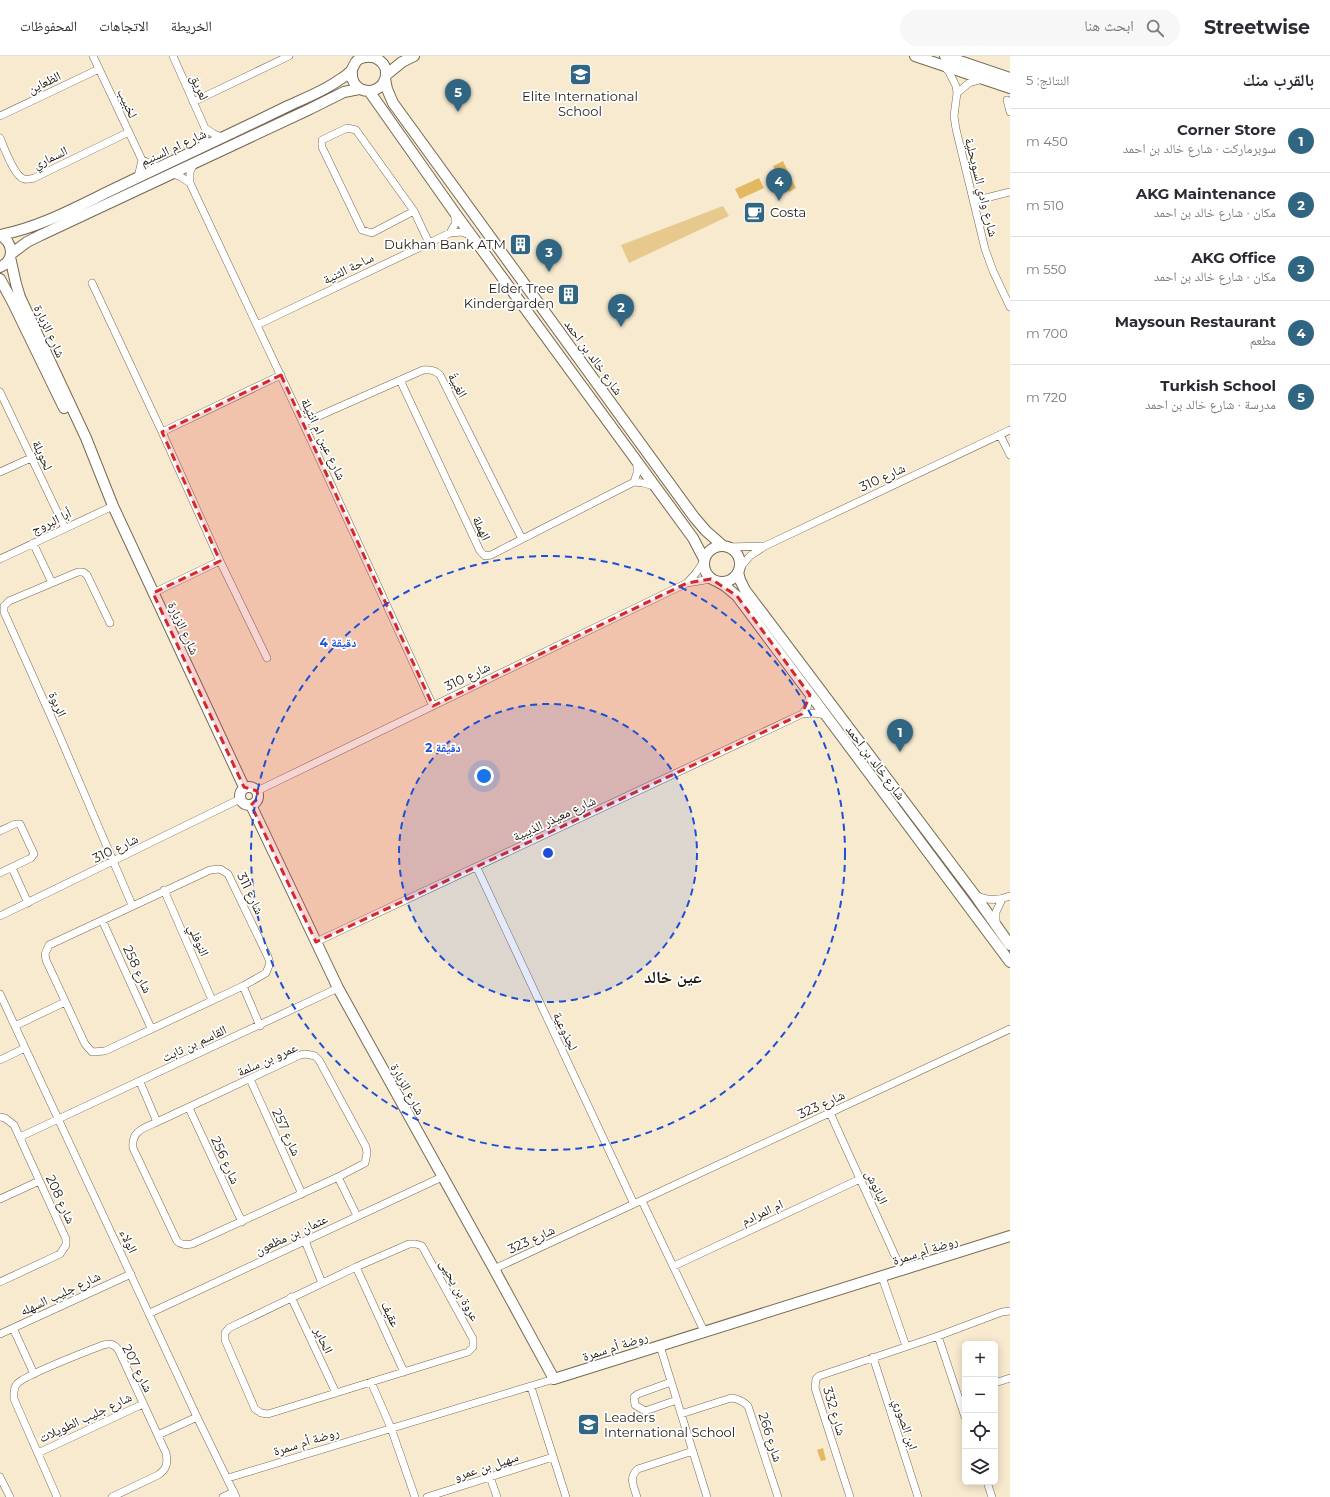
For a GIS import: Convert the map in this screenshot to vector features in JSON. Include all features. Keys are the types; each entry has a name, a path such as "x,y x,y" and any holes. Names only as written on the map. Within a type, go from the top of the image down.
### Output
{"main road":[{"path":"387,56 376,58 365,56 353,63 352,79 354,84 364,90 379,88 383,84 386,77 402,62 414,56"},
{"path":"915,56 944,61 1010,78"},
{"path":"376,58 384,65 386,77"},
{"path":"944,61 983,79 1010,88"},
{"name":"شارع ام السنيم","path":"0,235 37,225 158,167 224,138 332,85 353,63"},
{"name":"شارع خالد بن احمد","path":"386,77 387,90 393,103 699,524 725,546"},
{"name":"شارع خالد بن احمد","path":"364,90 456,213 698,544 704,560"},
{"name":"شارع ام السنيم","path":"0,267 27,242 41,235 194,162 310,109 338,94 364,90"},
{"name":"شارع الزبارة","path":"0,235 6,238 9,243 16,284 20,297 86,438 113,506 244,787"},
{"name":"شارع الزبارة","path":"0,279 80,441 102,479"},
{"path":"725,546 737,553 739,558 738,571 731,579 727,581 714,580 705,571 704,560 709,550 725,546"},
{"name":"شارع خالد بن احمد","path":"738,571 740,580 746,590 974,894 1010,945"},
{"name":"شارع خالد بن احمد","path":"714,580 725,586 737,596 1010,962"},
{"path":"251,786 257,791 258,794 256,801 252,805 244,804 240,799 239,794 244,787 251,786"},
{"name":"شارع الزبارة","path":"252,805 338,988 554,1379"},
{"name":"روضة أم سمرة","path":"554,1379 1010,1236"}],"street":[{"name":"لخبيب","path":"93,56 142,160"},
{"name":"لعريق","path":"173,56 205,128"},
{"path":"193,102 289,56"},
{"name":"شارع وادي السويحلية","path":"944,61 953,78 957,93 955,106 956,129 985,249 993,271 1010,307"},
{"name":"الظعاين","path":"0,116 99,69"},
{"path":"957,93 969,83 983,79"},
{"path":"1007,100 1010,112"},
{"path":"205,128 224,138"},
{"path":"201,148 205,138 205,128"},
{"path":"414,211 372,233 362,230 322,147 322,140 347,128 356,130 414,211 429,242"},
{"name":"السماري","path":"0,138 15,172 23,179 28,179 34,178 129,132"},
{"path":"138,177 142,160 158,167"},
{"path":"190,183 190,172 194,162"},
{"path":"171,173 190,183"},
{"name":"شارع عين ام انثيلة","path":"190,183 304,423 433,706"},
{"path":"974,201 1010,192"},
{"path":"450,233 455,224 456,213"},
{"name":"ساحة الثنية","path":"257,325 450,233 462,232 472,236"},
{"path":"92,283 162,432 220,561 267,658"},
{"name":"الغبيةّ","path":"304,423 423,370 433,370 440,375 522,539"},
{"path":"162,432 281,375"},
{"name":"الهملة","path":"400,380 480,551 485,556 491,555 634,482"},
{"name":"لحويلة","path":"0,392 65,528"},
{"name":"شارع 310","path":"738,571 750,556 765,546 1010,430"},
{"path":"1000,435 1010,455"},
{"path":"0,472 31,458"},
{"path":"637,462 637,473 634,482 643,482 656,487"},
{"name":"أبا البروج","path":"0,559 113,506"},
{"path":"33,543 52,583"},
{"name":"شارع 310","path":"725,546 765,546"},
{"name":"شارع 310","path":"687,583 704,560"},
{"path":"153,593 220,561"},
{"name":"الربوة","path":"110,623 87,575 83,572 78,572 9,601 4,606 4,612 57,730 113,862"},
{"name":"شارع 310","path":"257,791 687,583 714,580"},
{"path":"802,714 808,708 810,695"},
{"name":"شارع معيذر الذيبية","path":"316,942 477,868 802,714 814,712 826,715"},
{"name":"شارع 310","path":"0,916 240,799"},
{"path":"0,830 15,824 20,824 33,851 33,856 31,858 0,873"},
{"path":"113,862 132,905"},
{"path":"12,868 28,903"},
{"name":"لجذوعية","path":"477,868 634,1204"},
{"name":"شارع 311","path":"220,869 228,874 268,957 270,964 266,973 243,986 105,1051 92,1052 85,1044 46,960 46,950 49,945 54,942 164,890 210,870 220,869"},
{"name":"النوفلي","path":"164,890 212,1000"},
{"path":"974,894 987,899 1002,899 1010,896"},
{"path":"996,925 996,912 1002,899"},
{"name":"شارع 258","path":"102,920 152,1028"},
{"path":"243,986 260,1026"},
{"name":"القاسم بن ثابت","path":"59,1118 140,1082 338,988"},
{"name":"الولاء","path":"0,994 150,1313 197,1417 235,1494"},
{"path":"15,1026 65,1002"},
{"name":"شارع 323","path":"494,1269 1010,1029"},
{"path":"0,1060 25,1048"},
{"name":"عمرو بن سلمة","path":"311,1054 315,1056 319,1060 366,1147 367,1158 361,1166 338,1177 192,1244 183,1245 177,1241 133,1148 133,1138 135,1134 157,1122 250,1079 300,1055 311,1054"},
{"name":"شارع 257","path":"250,1079 302,1194"},
{"path":"140,1082 157,1122"},
{"name":"شارع 256","path":"189,1108 242,1222"},
{"name":"البانوش","path":"830,1112 902,1271"},
{"name":"شارع 208","path":"0,1118 10,1120 14,1125 66,1239 66,1245 60,1254 0,1282"},
{"path":"20,1137 59,1118"},
{"path":"338,1177 357,1216"},
{"name":"عثمان بن مظعون","path":"150,1313 442,1177"},
{"name":"ام المرادم","path":"674,1266 860,1179"},
{"path":"0,1199 39,1181"},
{"path":"642,1200 704,1331"},
{"path":"305,1241 322,1283"},
{"name":"عروة بن يحيى","path":"409,1244 422,1246 474,1339 473,1347 468,1352 404,1372 268,1414 261,1413 255,1409 225,1340 225,1333 229,1328 322,1283 409,1244"},
{"name":"عقيف","path":"356,1267 404,1372"},
{"name":"شارع جليب السهله","path":"0,1334 131,1274"},
{"path":"882,1277 906,1346"},
{"name":"الحاير","path":"291,1297 336,1393"},
{"name":"شارع 332","path":"850,1497 814,1384 816,1379 822,1374 938,1336 1002,1312 1010,1311"},
{"path":"13,1328 34,1374"},
{"path":"938,1336 961,1394 964,1413"},
{"name":"شارع 207","path":"58,1497 14,1399 14,1388 17,1383 34,1374 103,1345 114,1345 119,1351 158,1435 166,1453 167,1460 166,1467 163,1471 112,1497"},
{"path":"660,1346 707,1497"},
{"name":"ابن الصوري","path":"872,1357 918,1497"},
{"path":"998,1382 1010,1378"},
{"name":"روضة أم سمرة","path":"228,1478 554,1379"},
{"path":"371,1382 391,1428 415,1497"},
{"path":"671,1382 638,1394 634,1397 635,1405 645,1411 677,1400"},
{"path":"531,1386 566,1497"},
{"name":"شارع 266","path":"681,1414 731,1398 745,1403 748,1406 778,1497"},
{"name":"شارع جليب الطويلات","path":"38,1453 143,1404"},
{"path":"158,1435 197,1417"},
{"path":"637,1497 632,1479 638,1469 693,1451"},
{"name":"سهيل بن عمرو","path":"427,1497 553,1457"},
{"path":"0,1476 10,1497"},
{"path":"490,1477 496,1497"},
{"path":"988,1485 992,1497"},
{"path":"223,1497 235,1494"}],"highlighted area":[{"path":"281,375 433,706 687,583 711,579 737,596 810,695 802,714 316,942 251,805 258,798 257,791 244,787 153,593 220,561 162,432"}],"shaded area":[{"path":"783,161 796,188 789,192 787,189 785,191 773,166"},
{"path":"759,178 764,188 740,199 735,189"},
{"path":"723,206 729,216 629,263 621,245"},
{"path":"823,1448 826,1460 821,1461 817,1450"}],"place":[{"name":"Elite International School","path":"580,74"},
{"name":"Turkish School","path":"458,112"},
{"name":"Maysoun Restaurant","path":"779,201"},
{"name":"Costa","path":"755,212"},
{"name":"Dukhan Bank ATM","path":"521,244"},
{"name":"AKG Office","path":"549,272"},
{"name":"Elder Tree Kindergarden","path":"569,295"},
{"name":"AKG Maintenance","path":"621,327"},
{"name":"Corner Store","path":"900,752"},
{"name":"Leaders International School","path":"589,1424"}],"district":[{"name":"عين خالد","path":"673,977"}]}
